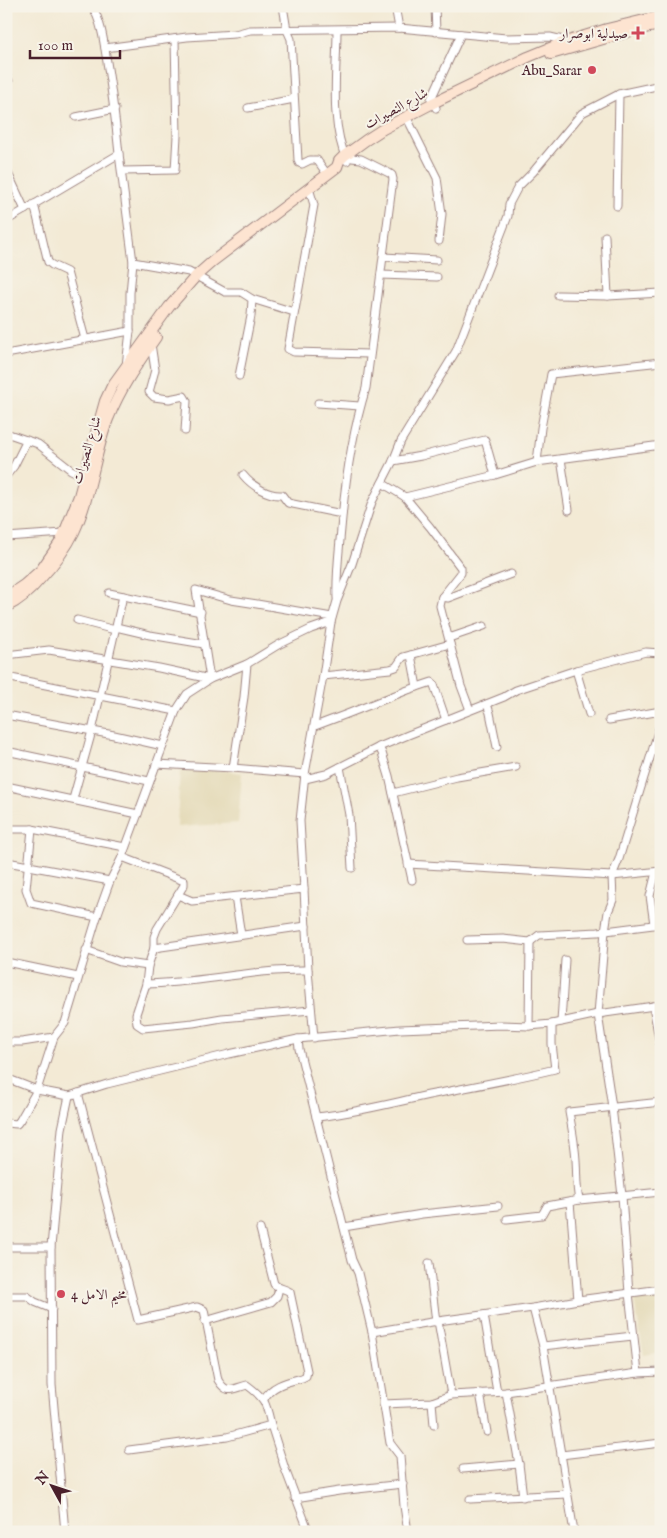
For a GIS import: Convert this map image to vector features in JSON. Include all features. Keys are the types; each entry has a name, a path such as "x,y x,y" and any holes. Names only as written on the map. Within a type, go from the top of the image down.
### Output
{"main road":[{"path":"660,6 661,11"},
{"path":"348,159 434,106 607,29 661,16"},
{"path":"572,44 661,25"},
{"name":"شارع النصيرات","path":"6,597 41,570 61,541 79,496 105,401 112,386 169,306 196,276 213,261 348,159 366,140 383,129 434,106"},
{"name":"شارع النصيرات","path":"6,607 18,601 30,591 55,563 74,532 108,419 122,388 171,314 183,290"}],"street":[{"path":"92,6 98,17 105,48 115,109 133,262 130,293 130,331 126,366"},
{"path":"283,6 287,30 291,39 298,160 302,164 310,160 317,160 327,174"},
{"path":"395,6 399,28"},
{"path":"435,6 436,32"},
{"path":"105,48 187,37 235,34 250,30 399,28 506,38 550,37 572,44"},
{"path":"337,30 334,85 339,142 348,159 361,159 392,175 394,179 369,354 366,388 360,406 345,489 336,582 337,601"},
{"path":"434,106 431,99 461,34"},
{"path":"122,171 175,170 177,136 175,40"},
{"path":"314,1038 308,970 300,820 304,777 315,726 331,619 352,564 372,502 401,441 456,351 508,216 509,204 518,187 533,172 582,113 619,94 661,85"},
{"path":"617,206 619,94"},
{"path":"248,108 294,99"},
{"path":"76,117 115,109"},
{"path":"409,122 437,178 442,214 439,241"},
{"path":"6,221 119,154"},
{"path":"6,169 25,210"},
{"path":"309,188 314,205 288,349 294,352 369,354"},
{"path":"34,204 48,262 67,272 85,339"},
{"path":"606,236 608,296"},
{"path":"384,257 438,260"},
{"path":"133,262 189,272 225,292 241,292 252,299 294,312"},
{"path":"381,275 437,277"},
{"path":"558,295 608,296 661,293"},
{"path":"239,376 251,316 252,299"},
{"path":"6,354 130,331"},
{"path":"151,344 155,370 149,392 154,398 169,399 184,396 187,401 185,431"},
{"path":"537,462 551,374 661,362"},
{"path":"318,403 360,406"},
{"path":"6,432 38,444 71,470 84,476"},
{"path":"6,476 14,466 27,440"},
{"path":"393,461 486,440 495,474"},
{"path":"405,497 537,462 661,445"},
{"path":"561,459 569,510"},
{"path":"243,476 250,484 276,496 282,496 288,502 342,514"},
{"path":"382,483 405,497 461,568 461,573 442,597 440,606 461,686 470,710"},
{"path":"6,536 64,533"},
{"path":"442,597 448,598 511,574"},
{"path":"210,679 201,612 196,590 231,600 331,619"},
{"path":"109,593 201,612"},
{"path":"74,800 123,596"},
{"path":"6,1123 17,1124 37,1090 54,1037 65,1023 97,917 126,847 176,711 187,694 210,679 247,664 278,645 331,619"},
{"path":"76,620 115,629 204,644"},
{"path":"323,676 390,669 396,667 403,657 484,626"},
{"path":"6,655 49,650 159,668 210,679"},
{"path":"156,764 233,768 304,777 326,774 379,747 504,697 516,690 576,670 646,652 661,654"},
{"path":"411,655 417,687"},
{"path":"233,768 247,664"},
{"path":"576,670 589,714"},
{"path":"6,677 176,711"},
{"path":"315,726 432,682 446,720"},
{"path":"487,704 497,747"},
{"path":"609,720 661,712"},
{"path":"6,715 164,746"},
{"path":"638,1373 629,1292 622,1196 612,1107 598,1014 605,931 608,912 613,900 612,876 661,722"},
{"path":"379,747 393,793 412,880"},
{"path":"6,751 149,781"},
{"path":"340,767 349,815 352,868"},
{"path":"393,793 516,767"},
{"path":"6,786 138,814"},
{"path":"6,829 32,829 126,847"},
{"path":"32,829 26,889 32,903 97,917"},
{"path":"122,857 184,881 184,885 157,929 154,948 148,966 146,984 136,1014 137,1024 143,1028 222,1018 311,1010"},
{"path":"6,860 7,862 110,882"},
{"path":"408,864 612,876 659,871 650,896 658,924 605,931 539,936 530,942 503,939 467,940"},
{"path":"178,895 192,901 304,889"},
{"path":"235,897 242,935"},
{"path":"154,948 306,926"},
{"path":"529,1026 530,942"},
{"path":"86,950 120,962 148,966"},
{"path":"561,1022 565,960"},
{"path":"6,962 78,977"},
{"path":"146,984 172,984 287,969 308,970"},
{"path":"6,1078 37,1090 69,1096 107,1084 298,1039 400,1029 552,1024 598,1014 657,1005 661,1050"},
{"path":"316,1117 344,1114 434,1094 525,1077 555,1069 552,1024"},
{"path":"6,1042 22,1042 54,1037"},
{"path":"298,1039 352,1260 358,1273 372,1332 390,1443 400,1456 408,1532"},
{"path":"78,1093 138,1320 197,1307 204,1310 218,1380 223,1388 228,1390 247,1385 264,1399 295,1498 309,1532"},
{"path":"65,1532 52,1385 51,1247 62,1129 69,1096"},
{"path":"579,1200 569,1112 661,1102"},
{"path":"506,1219 542,1215 547,1206 579,1200 661,1192"},
{"path":"570,1202 578,1300"},
{"path":"344,1227 422,1214 498,1206"},
{"path":"260,1229 274,1284 290,1292 307,1370 306,1376 275,1387 268,1392 264,1399"},
{"path":"6,1247 51,1247"},
{"path":"429,1263 437,1321 451,1395"},
{"path":"205,1321 270,1302 278,1296 279,1288"},
{"path":"372,1332 629,1292 661,1290"},
{"path":"6,1296 27,1296 35,1302 52,1309"},
{"path":"534,1308 543,1346 574,1532"},
{"path":"484,1315 497,1392"},
{"path":"543,1346 633,1336"},
{"path":"383,1404 432,1402 451,1395 506,1392 638,1373 661,1372"},
{"path":"506,1392 523,1497"},
{"path":"480,1393 487,1432"},
{"path":"432,1402 434,1425"},
{"path":"129,1450 226,1437 272,1425"},
{"path":"561,1455 661,1443"},
{"path":"463,1469 519,1464"},
{"path":"295,1498 403,1484"},
{"path":"470,1499 567,1494"}],"shaded area":[{"path":"180,770 242,773 238,823 177,827"},
{"path":"661,1294 661,1352 644,1355 634,1299"}],"place":[{"name":"صيدلية ابوصرار","path":"638,33"},
{"name":"Abu_Sarar","path":"592,70"},
{"name":"مخيم الامل 4","path":"61,1294"}]}
